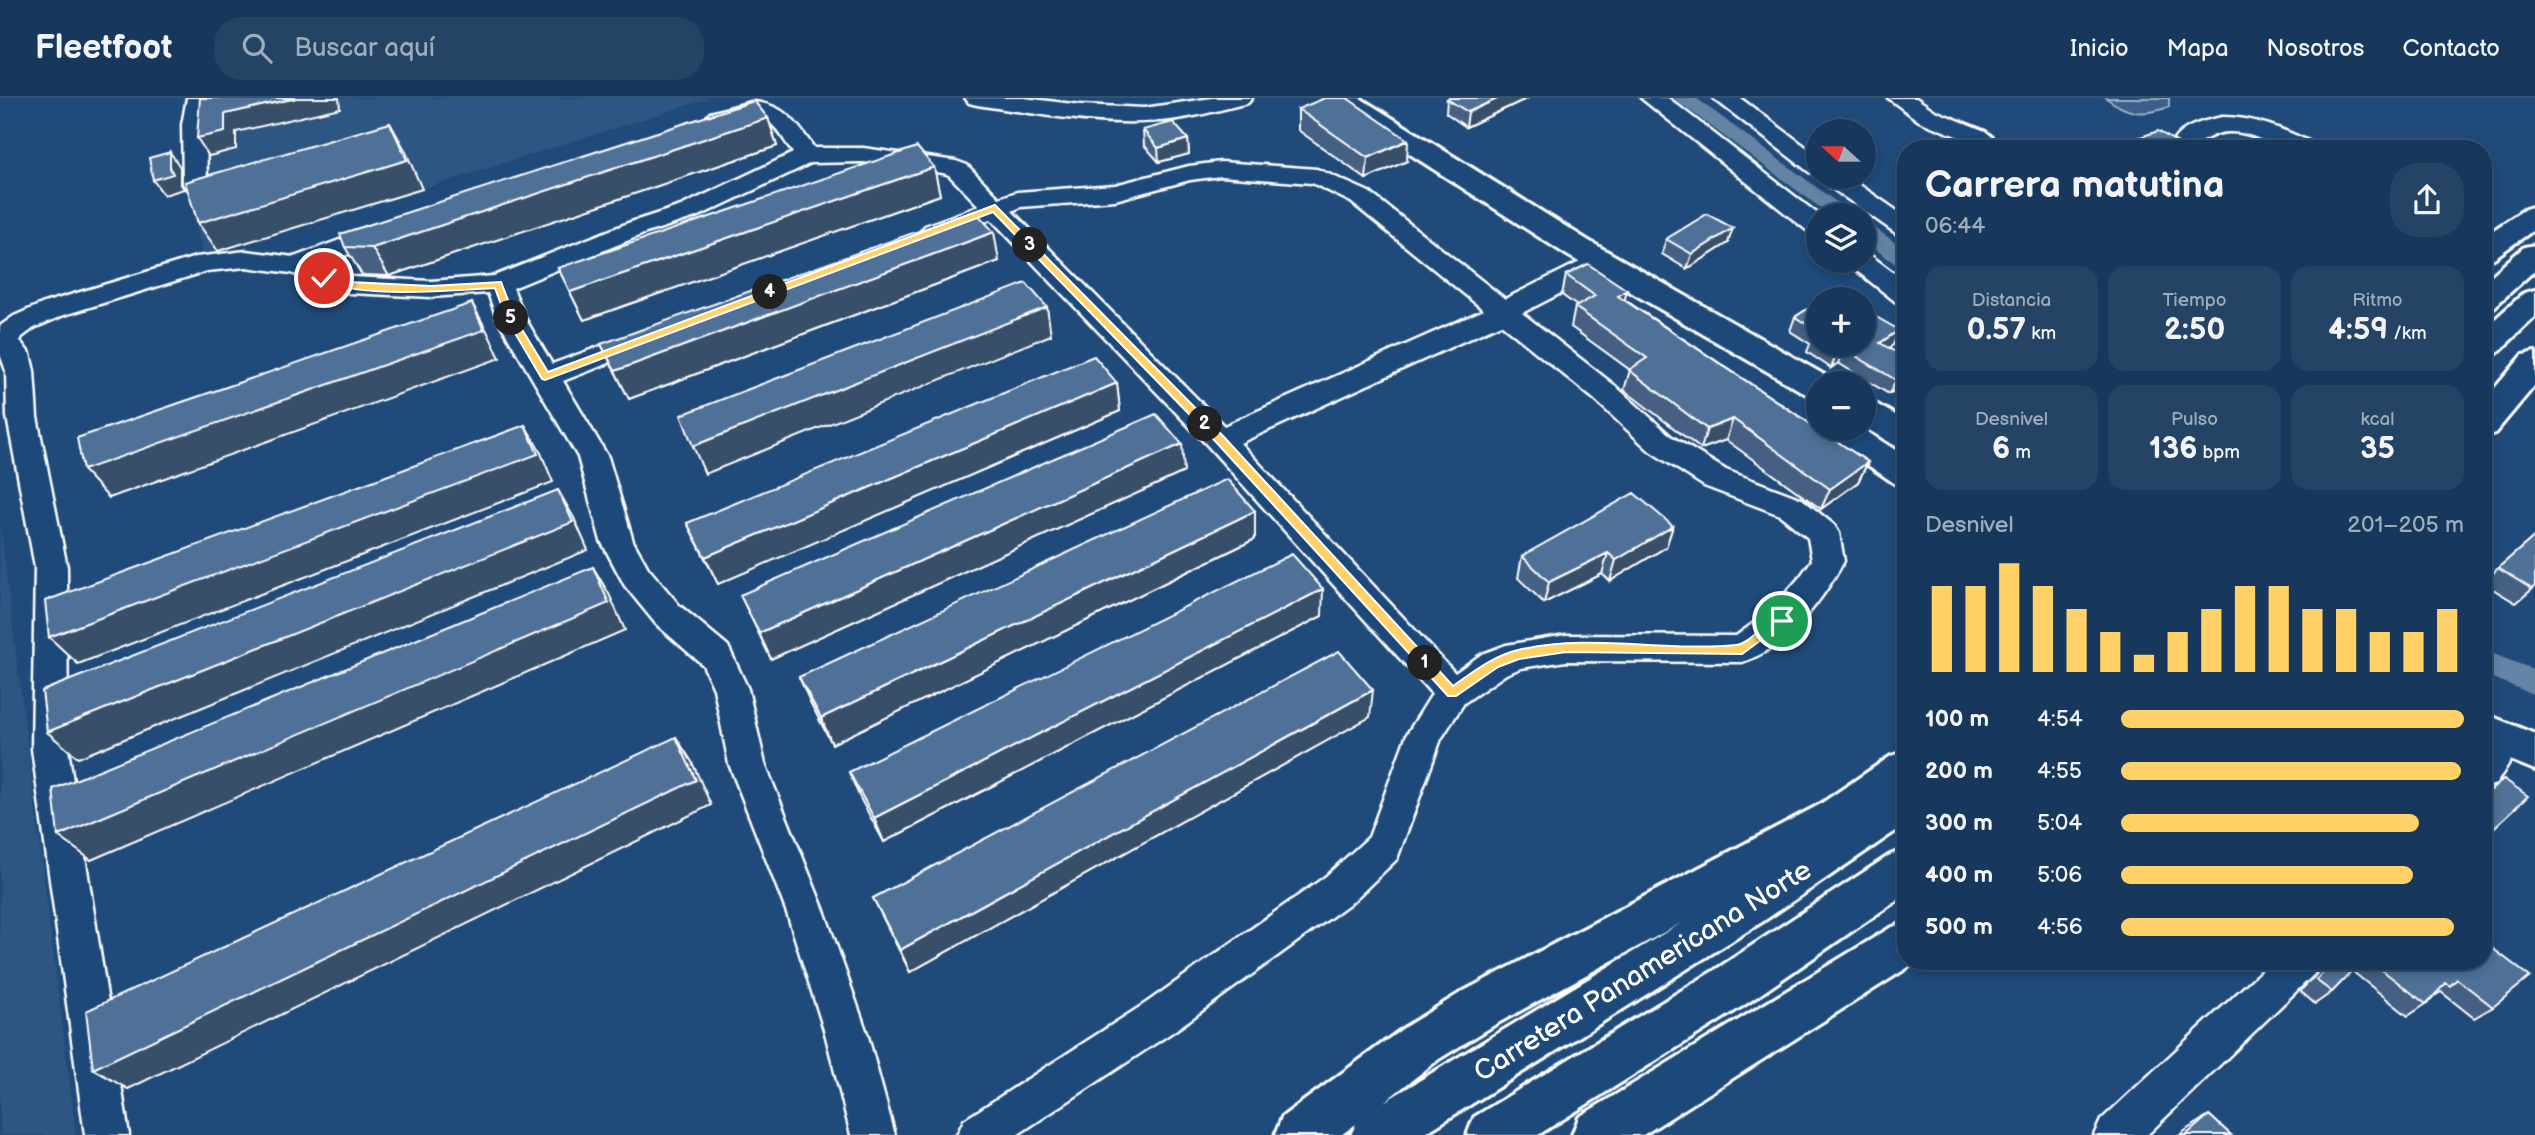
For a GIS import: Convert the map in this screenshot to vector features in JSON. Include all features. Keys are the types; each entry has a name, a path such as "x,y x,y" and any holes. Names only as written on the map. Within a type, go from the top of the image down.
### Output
{"main road":[{"path":"1341,98 1588,256 1806,406"},
{"path":"2492,240 2535,215"},
{"path":"2492,292 2535,254"},
{"path":"1588,256 1806,379"},
{"path":"2492,340 2535,300"},
{"path":"2492,414 2535,363"},
{"path":"1876,419 1897,432"},
{"path":"1857,441 1897,468"},
{"path":"2492,754 2535,753"},
{"path":"2492,756 2535,768"},
{"path":"1300,1135 1422,1043 1479,1008 1835,818 1897,775"},
{"name":"Carretera Panamericana Norte","path":"1376,1135 1745,908 1897,808"},
{"path":"1492,1135 1732,986 1897,875"},
{"path":"1597,1135 1897,949"}],"street":[{"path":"195,183 194,125 199,98 219,98"},
{"path":"977,98 1093,114 1146,116 1189,111 1240,98"},
{"path":"1653,98 1806,219"},
{"path":"1724,98 1806,158"},
{"path":"1900,98 1927,116 1983,140"},
{"path":"697,125 754,108 769,110 782,118 807,156"},
{"path":"2186,140 2208,127 2244,126 2287,140"},
{"path":"107,1135 50,749 51,567 22,417 18,363 16,354 6,342 9,333 24,322 54,309 205,263 246,258 296,265 349,285 431,289 498,284 637,228 690,211 782,165 807,156 848,154 947,166 958,170 1220,440 1452,693"},
{"path":"905,242 1017,200 1115,192 1189,173 1221,169 1317,176 1360,197 1604,392 1661,444 1715,478 1791,507 1823,534 1828,561 1812,586 1782,621 1742,649 1566,648 1518,655 1494,664 1452,693 1424,734 1384,847 1339,889 1160,1017 979,1135"},
{"path":"1849,189 1897,223"},
{"path":"296,265 402,226"},
{"path":"1220,440 1503,312 1588,256"},
{"path":"1876,273 1897,289"},
{"path":"498,284 510,318 593,457 617,541 636,577 668,615 716,656 731,689 747,764 806,913 846,1033 873,1135"},
{"path":"545,377 674,328"},
{"path":"2116,1135 2290,970"}],"shaded area":[{"path":"182,98 710,98 204,258 188,195"},
{"path":"2106,98 2169,98 2169,107 2144,113 2129,111"},
{"path":"0,525 76,1135 0,1135"}],"building":[{"path":"200,98 296,98 225,114 225,132 197,138"},
{"path":"1325,98 1347,98 1408,140 1368,158 1298,109"},
{"path":"1499,98 1468,112 1447,99"},
{"path":"754,101 768,118 372,248 345,247 340,234"},
{"path":"1173,122 1188,139 1158,148 1143,130"},
{"path":"390,123 407,160 198,223 185,182"},
{"path":"2158,131 2173,140 2131,140"},
{"path":"917,147 934,167 570,292 558,268"},
{"path":"170,152 170,168 173,174 153,180 149,158"},
{"path":"975,211 994,232 615,371 601,344"},
{"path":"1707,214 1733,228 1692,254 1666,239"},
{"path":"1588,264 1627,290 1618,296 1806,421 1806,441 1836,441 1868,462 1830,489 1733,419 1707,429 1629,370 1647,358 1575,307 1595,296 1566,275"},
{"path":"1026,283 1047,307 693,446 681,415"},
{"path":"472,303 484,330 83,470 77,438"},
{"path":"1806,310 1806,324 1795,317"},
{"path":"1876,317 1897,329 1880,343 1897,353 1896,380 1857,357 1876,357"},
{"path":"1094,356 1117,383 705,557 687,523"},
{"path":"1156,414 1182,444 759,633 740,595"},
{"path":"525,425 538,454 49,637 45,601"},
{"path":"1227,479 1255,511 821,718 799,677"},
{"path":"558,490 573,522 47,732 42,691"},
{"path":"1634,493 1673,526 1616,560 1608,553 1549,582 1522,556"},
{"path":"2535,536 2535,586 2532,589 2498,568"},
{"path":"1292,554 1323,589 874,818 849,772"},
{"path":"593,567 609,603 58,836 53,789"},
{"path":"1339,651 1373,690 900,950 873,898"},
{"path":"676,737 696,780 93,1069 86,1011"},
{"path":"2504,779 2528,796 2492,830 2492,789"},
{"path":"2492,948 2530,977 2493,1007 2457,979 2450,986 2446,983 2426,1004 2382,970 2492,970"},
{"path":"2325,970 2353,970 2332,992 2316,980"},
{"path":"2209,1115 2231,1135 2186,1135"}],"waterway":[{"path":"1683,98 1827,203"},
{"path":"1876,240 1897,255"},
{"path":"2492,665 2535,683"}],"route":[{"path":"324,278 349,285 431,289 498,284 510,318 545,377 995,208 1220,440 1452,693 1494,664 1518,655 1566,648 1742,649 1782,621"}]}
